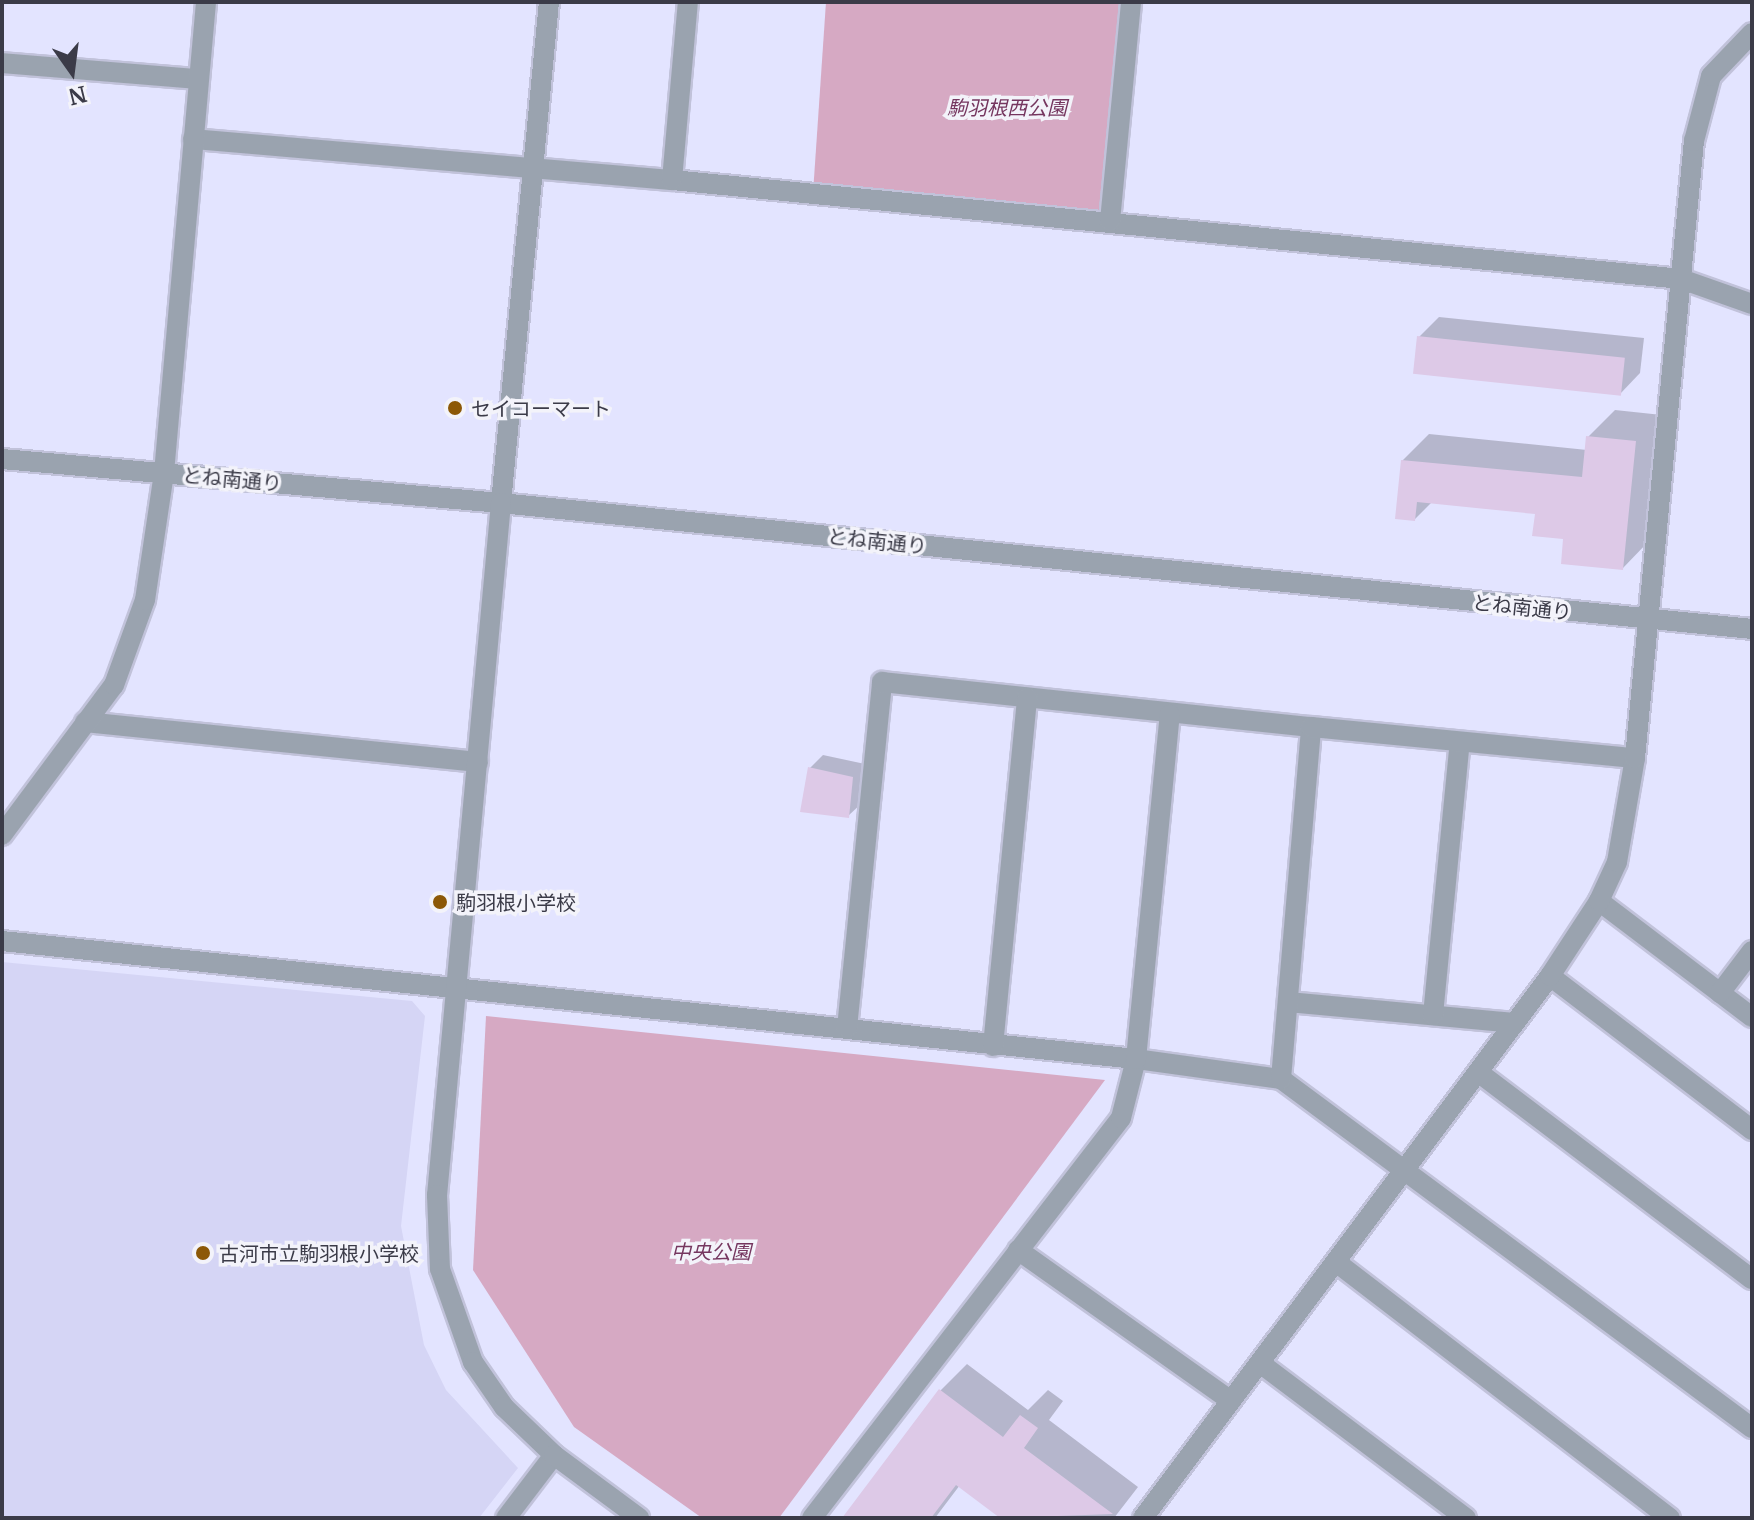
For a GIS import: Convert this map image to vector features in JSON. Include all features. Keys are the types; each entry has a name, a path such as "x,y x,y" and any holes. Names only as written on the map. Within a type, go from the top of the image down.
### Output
{"street":[{"path":"2,835 114,685 133,642 145,600 164,473 206,2"},
{"path":"549,2 437,1195 440,1269 473,1362 504,1407 554,1455 639,1518"},
{"path":"672,180 688,2"},
{"path":"1110,221 1131,2"},
{"path":"1143,1518 1550,976 1599,901 1617,862 1635,758 1645,619 1694,141 1711,76 1752,33"},
{"path":"2,63 197,79"},
{"path":"193,139 1110,221 1681,279 1752,304"},
{"name":"とね南通り","path":"2,459 501,503 1752,629"},
{"path":"847,1028 882,682 1170,715 1635,758"},
{"path":"993,1046 1027,698"},
{"path":"812,1518 1121,1118 1132,1089 1136,1059 1170,715"},
{"path":"85,722 478,762"},
{"path":"1281,1079 1311,727"},
{"path":"1433,1015 1460,742"},
{"path":"1599,901 1752,1017"},
{"path":"2,941 1136,1059 1281,1079 1407,1167 1752,1428"},
{"path":"1720,993 1752,951"},
{"path":"1550,976 1752,1130"},
{"path":"1288,1002 1514,1023"},
{"path":"1478,1072 1752,1279"},
{"path":"1018,1250 1231,1401"},
{"path":"1336,1262 1670,1518"},
{"path":"1260,1363 1466,1518"},
{"path":"506,1518 554,1455"}],"shaded area":[{"name":"古河市立駒羽根小学校","path":"2,962 412,1001 425,1016 401,1226 424,1345 446,1390 518,1468 479,1518 2,1518"}],"green space":[{"name":"駒羽根西公園","path":"826,2 1131,2 1110,221 813,193"},
{"name":"中央公園","path":"486,1016 1105,1080 779,1518 702,1518 574,1427 473,1270"}],"building":[{"path":"1417,336 1625,358 1621,396 1413,374"},
{"path":"1586,436 1636,441 1623,570 1561,564 1563,539 1532,536 1535,514 1417,502 1415,521 1395,519 1401,460 1582,477"},
{"path":"808,767 853,777 849,818 800,812"},
{"path":"939,1389 1003,1437 1020,1415 1038,1428 1024,1448 1113,1514 1000,1518 956,1485 931,1518 842,1518"}],"place":[{"name":"セイコーマート","path":"455,408"},
{"name":"駒羽根小学校","path":"440,902"},
{"name":"古河市立駒羽根小学校","path":"203,1253"}]}
